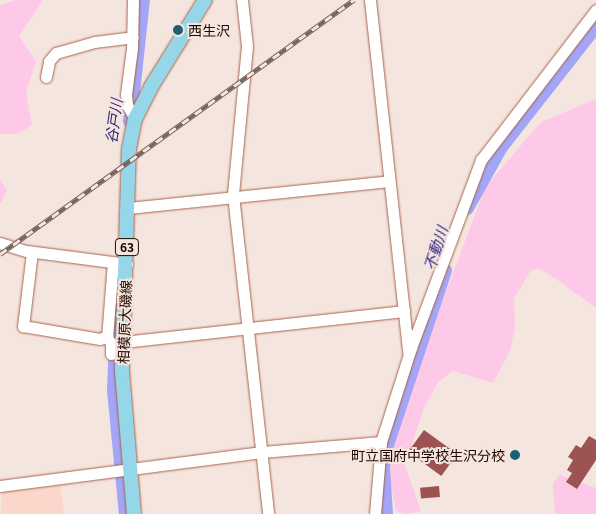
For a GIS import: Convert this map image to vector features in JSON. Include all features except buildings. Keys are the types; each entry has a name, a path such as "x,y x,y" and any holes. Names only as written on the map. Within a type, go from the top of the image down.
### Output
{"main road":[{"name":"相模原大磯線","path":"134,514 125,469 120,263 129,208 129,148 132,113 151,87 205,0"}],"street":[{"path":"132,113 133,0"},
{"path":"242,0 247,46 232,195 268,514"},
{"path":"370,0 409,356"},
{"path":"375,514 381,442 409,356 481,160 596,10"},
{"path":"46,77 49,61 56,53 94,42 133,37"},
{"path":"129,208 232,195 389,181"},
{"path":"0,243 32,252 120,263 107,336 111,354"},
{"path":"32,252 23,326 100,339 107,336"},
{"path":"123,342 404,312"},
{"path":"0,486 262,452 381,442"}],"shaded area":[{"path":"15,0 43,0 19,36 36,61 26,93 32,125 18,134 0,134 0,5"},
{"path":"596,99 596,308 549,274 540,269 531,270 514,299 515,328 510,351 493,383 453,371 438,382 424,408 405,465 421,511 404,514 396,510 389,477 396,433 432,328 486,186 541,122"},
{"path":"0,179 7,190 1,203 0,202"},
{"path":"560,475 596,488 596,514 555,514 553,483"},
{"path":"60,483 64,514 1,514 2,490"}],"waterway":[{"name":"谷戸川","path":"130,121 143,0"},
{"name":"不動川","path":"467,208 501,147 596,26"},
{"name":"不動川","path":"386,514 383,467 386,448 445,271"},
{"name":"谷戸川","path":"118,277 114,390 126,514"}],"railway":[{"path":"0,254 354,0"}],"place":[{"name":"西生沢","path":"178,30"},
{"name":"町立国府中学校生沢分校","path":"515,455"}]}
